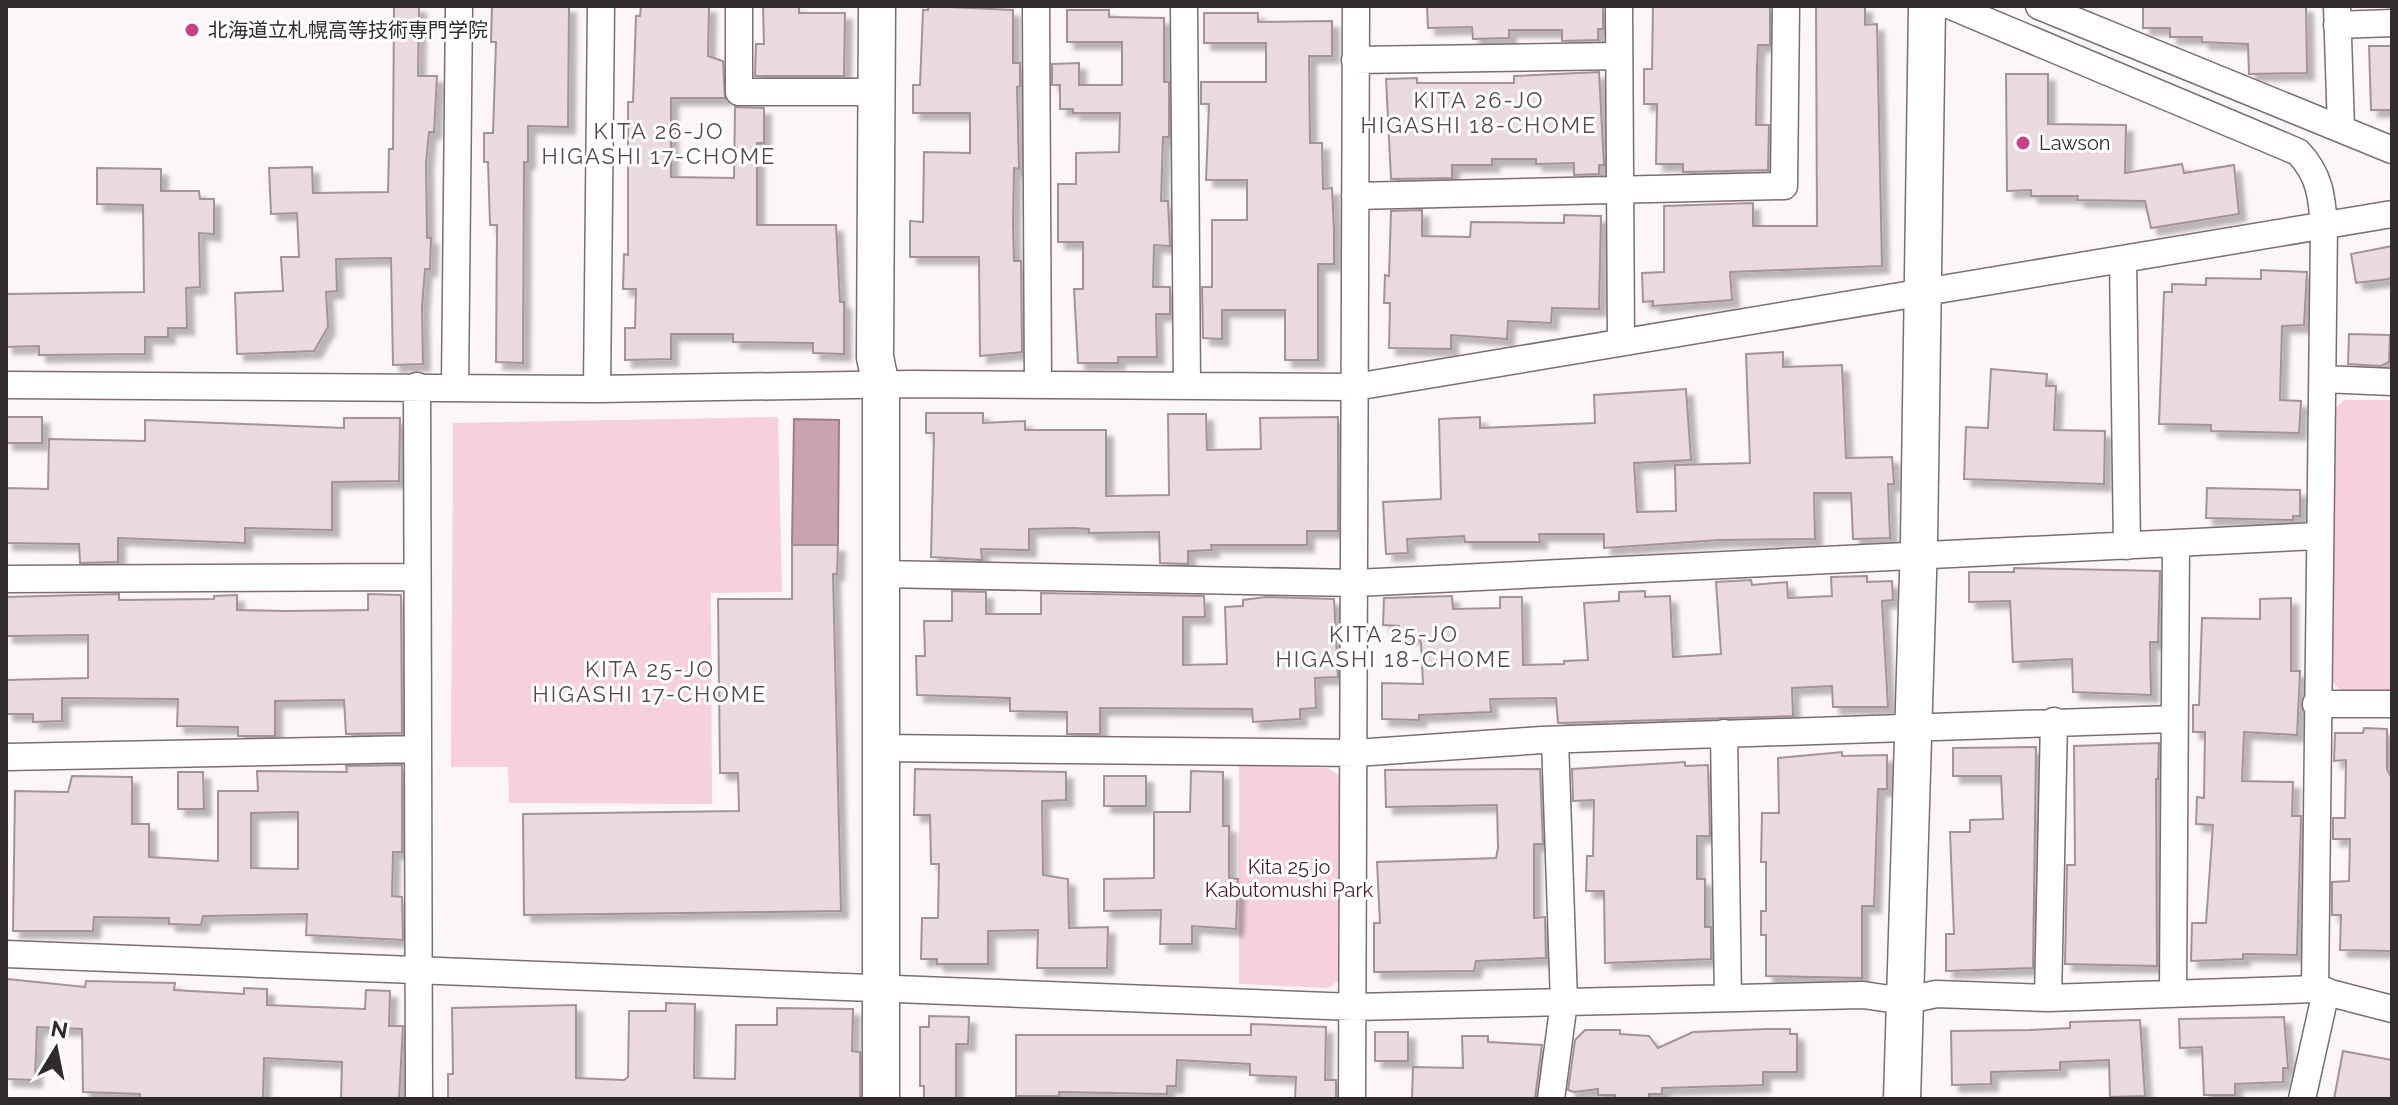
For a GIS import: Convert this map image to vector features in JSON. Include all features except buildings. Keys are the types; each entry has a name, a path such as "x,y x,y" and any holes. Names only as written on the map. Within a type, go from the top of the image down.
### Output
{"street":[{"path":"455,386 459,6"},
{"path":"597,389 601,6"},
{"path":"739,6 739,92 875,92"},
{"path":"877,6 875,357 881,386 881,1099"},
{"path":"1036,6 1038,385"},
{"path":"1184,6 1187,386"},
{"path":"1352,1099 1356,753 1356,6"},
{"path":"1619,6 1621,342"},
{"path":"1355,196 1784,186 1786,6"},
{"path":"1902,1099 1919,557 1927,6"},
{"path":"1951,6 2298,152 2314,168 2321,194 2324,227 2316,704 2320,990 2302,1099"},
{"path":"2039,6 2103,19 2392,150"},
{"path":"2341,129 2337,15 2392,23"},
{"path":"1355,60 1619,56"},
{"path":"6,385 597,389 1038,385 1355,387 2392,214"},
{"path":"2123,259 2127,546"},
{"path":"2323,379 2392,382"},
{"path":"417,386 419,1099"},
{"path":"879,574 1356,583 2318,536"},
{"path":"2173,991 2176,544"},
{"path":"6,579 417,577"},
{"path":"2316,704 2392,704"},
{"path":"880,748 1356,753 1555,740 2173,719"},
{"path":"2048,998 2054,721"},
{"path":"1724,733 1728,998"},
{"path":"1551,1099 1564,1002 1555,740"},
{"path":"6,757 418,749"},
{"path":"6,954 1354,1007 1863,995 1904,1001 1936,994 2048,998 2173,991 2320,990 2392,1009"}],"green space":[{"path":"2344,400 2392,400 2392,691 2341,690 2332,682 2335,408"},
{"path":"778,417 782,592 711,593 712,804 509,803 508,767 451,767 453,423"},
{"name":"Kita 25 jo Kabutomushi Park","path":"1239,765 1328,768 1340,776 1339,980 1329,988 1239,984"}],"shaded area":[{"path":"794,419 839,420 838,545 792,545"}],"place":[{"name":"北海道立札幌高等技術専門学院","path":"192,30"},
{"name":"Lawson","path":"2023,143"}],"district":[{"name":"KITA 26-JO HIGASHI 18-CHOME","path":"1479,112"},
{"name":"KITA 26-JO HIGASHI 17-CHOME","path":"659,144"},
{"name":"KITA 25-JO HIGASHI 18-CHOME","path":"1394,646"},
{"name":"KITA 25-JO HIGASHI 17-CHOME","path":"650,682"}]}
